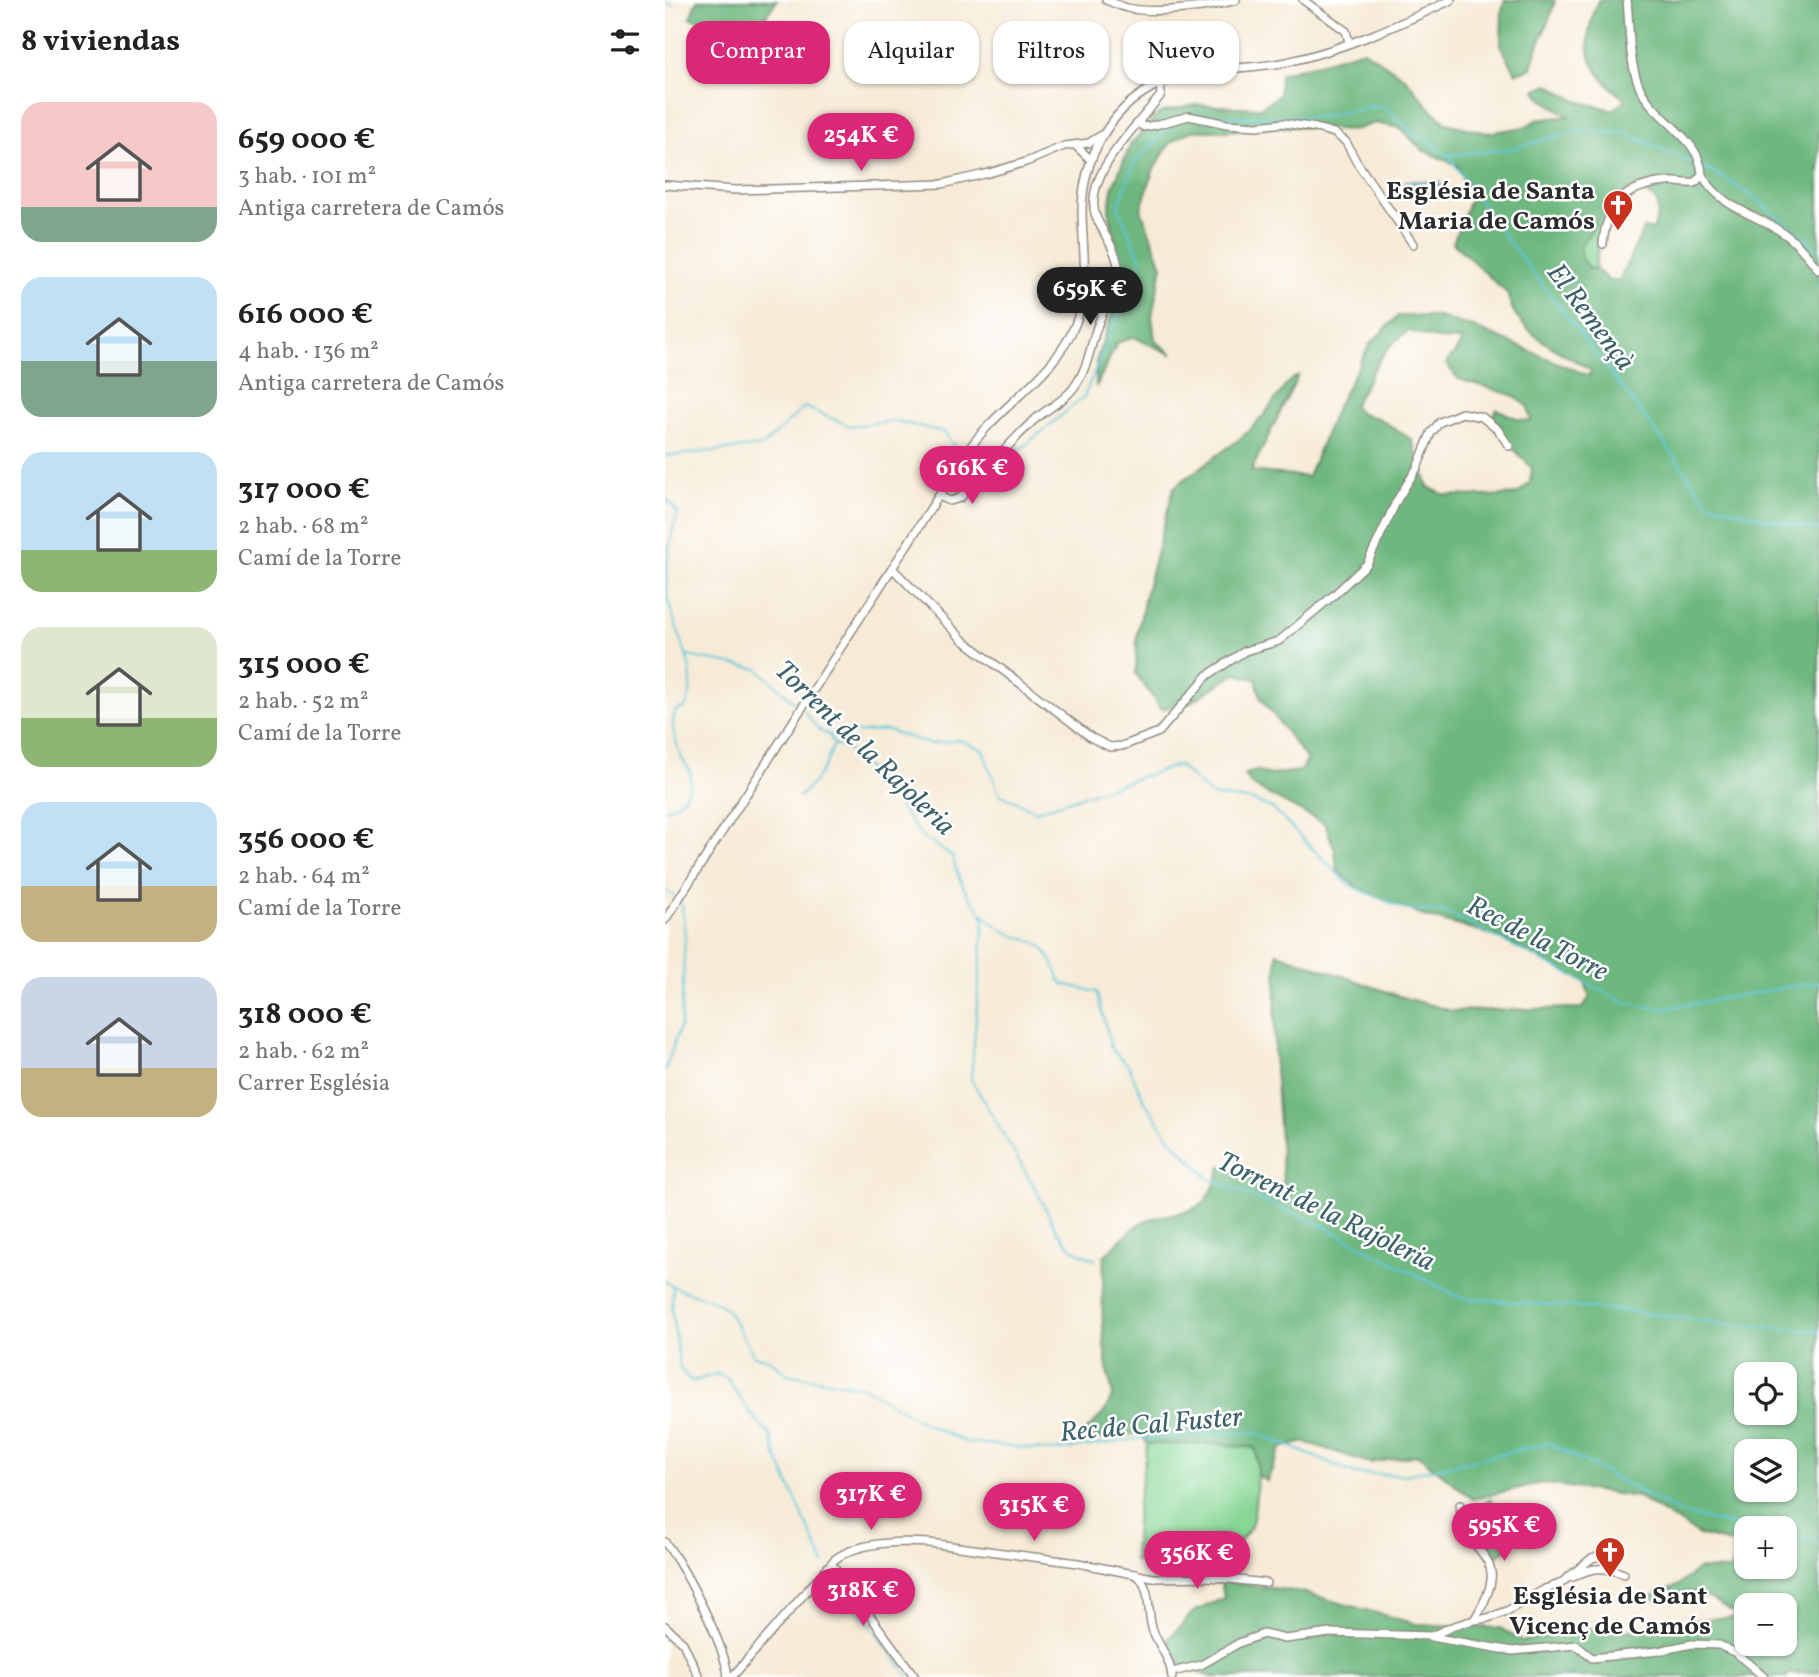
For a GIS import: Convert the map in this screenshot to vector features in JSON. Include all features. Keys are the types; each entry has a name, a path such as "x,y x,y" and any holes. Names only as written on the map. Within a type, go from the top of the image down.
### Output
{"street":[{"path":"1106,0 1128,8 1165,9 1201,7 1236,0"},
{"path":"1303,0 1346,31 1349,42"},
{"path":"1239,67 1285,62 1349,42 1403,23 1451,0"},
{"path":"1627,0 1637,80 1644,95 1692,147 1701,161 1702,175 1712,190 1727,203 1790,238 1819,270"},
{"path":"665,920 969,449 993,418 1053,362 1068,341 1076,324 1085,286 1082,208 1084,184 1092,156 1116,116 1146,91 1160,84 1161,95 1111,158 1096,186 1094,214 1114,250 1118,280 1098,321 1086,366 1074,388 1036,418 960,498 950,501 939,496"},
{"path":"1146,91 1153,98 1153,105"},
{"path":"1138,123 1144,127 1189,116 1227,124 1257,126 1284,123 1334,133 1346,142 1413,244"},
{"path":"665,185 736,190 942,184 977,177 1026,162 1064,146 1085,144 1103,135"},
{"path":"1085,144 1092,156"},
{"path":"1076,146 1092,156"},
{"path":"1603,244 1604,230 1613,205 1638,190 1666,182 1695,183 1702,175"},
{"path":"892,568 963,640 1093,738 1110,747 1122,746 1159,732 1208,676 1245,651 1279,640 1367,564 1397,500 1417,468 1431,433 1440,422 1462,413 1482,417 1498,430 1509,446"},
{"path":"1460,1505 1465,1531 1489,1560 1493,1576 1474,1620"},
{"path":"665,1542 687,1575 729,1674 742,1667 832,1563 851,1550 912,1542 1077,1563 1153,1577 1211,1577 1266,1583"},
{"path":"1560,1584 1592,1558 1607,1554"},
{"path":"832,1563 915,1677"},
{"path":"1431,1636 1507,1611 1545,1589 1586,1571 1605,1567 1624,1574"},
{"path":"1133,1573 1143,1581 1149,1595 1152,1629 1172,1675 1201,1665 1239,1643 1263,1634 1285,1639 1330,1633 1431,1636 1513,1651 1576,1645 1592,1658 1658,1651 1692,1644 1719,1645 1736,1653 1764,1677"},
{"path":"665,1626 683,1643 699,1677"}],"green space":[{"path":"697,0 777,0 762,21 703,21 690,18"},
{"path":"1505,0 1555,0 1531,68 1516,73 1501,46"},
{"path":"1598,0 1819,0 1819,1672 1789,1674 1787,1677 1212,1677 1183,1666 1173,1657 1165,1643 1193,1612 1224,1598 1221,1581 1301,1592 1416,1624 1500,1628 1523,1641 1596,1628 1617,1632 1713,1618 1734,1618 1734,1656 1797,1656 1797,1593 1734,1593 1734,1613 1706,1596 1690,1591 1657,1601 1650,1597 1679,1585 1698,1569 1730,1570 1734,1562 1734,1579 1797,1579 1797,1516 1734,1516 1734,1544 1699,1535 1638,1497 1541,1483 1473,1499 1418,1455 1370,1463 1305,1442 1281,1448 1267,1481 1258,1476 1255,1448 1221,1444 1147,1444 1141,1433 1096,1439 1086,1431 1103,1414 1113,1395 1104,1343 1104,1256 1140,1223 1184,1212 1202,1204 1215,1184 1221,1166 1247,1175 1284,1196 1274,1054 1277,953 1399,996 1452,1011 1582,1008 1590,997 1585,982 1496,936 1424,916 1359,889 1337,871 1335,850 1325,824 1253,786 1244,775 1256,770 1270,775 1300,771 1307,760 1261,698 1256,679 1235,674 1191,702 1161,709 1136,674 1137,637 1145,595 1174,487 1241,438 1263,416 1290,380 1298,376 1251,471 1308,477 1336,408 1370,344 1398,316 1435,316 1473,327 1589,376 1591,370 1553,348 1529,330 1512,307 1508,294 1453,243 1471,197 1457,165 1422,150 1400,128 1375,123 1354,130 1275,126 1227,131 1191,131 1170,143 1153,171 1141,209 1162,266 1152,316 1155,340 1173,355 1134,337 1117,343 1096,387 1096,362 1123,280 1109,210 1112,188 1131,144 1159,113 1195,105 1260,108 1279,95 1280,74 1364,50 1405,78 1446,123 1487,133 1525,127 1536,120 1569,116 1545,101 1535,90 1548,84 1577,101 1613,110 1626,100 1602,78 1595,67 1588,45","holes":["1639,186 1657,202 1658,215 1653,230 1644,228 1619,281 1609,281 1595,268 1589,269 1581,257 1580,247 1612,203","1409,331 1437,339 1462,340 1446,363 1458,379 1512,395 1528,406 1531,421 1518,419 1497,409 1492,418 1511,446 1532,468 1530,483 1518,494 1444,495 1428,487 1412,440 1378,418 1361,414 1353,406 1377,364 1398,338"]},
{"path":"1604,211 1607,214 1595,268 1590,269 1581,257 1580,247"},
{"path":"1147,1444 1221,1444 1255,1448 1256,1487 1251,1526 1215,1570 1167,1574 1165,1549 1146,1544 1140,1562 1134,1561 1137,1509"},
{"path":"1490,1499 1499,1515 1497,1518 1513,1543 1498,1556 1467,1517"}],"water":[{"path":"1406,181 1439,182 1443,192 1408,194 1403,189"}],"waterway":[{"path":"665,2 674,6"},
{"name":"El Remençà","path":"1194,114 1226,117 1318,117 1383,105 1409,130 1448,155 1503,234 1708,503 1819,530"},
{"name":"El Remençà","path":"1007,453 1023,447 1084,397 1141,260 1118,207 1134,163 1172,124"},
{"path":"1449,155 1512,149 1575,131 1626,133 1699,166"},
{"path":"1704,168 1750,195 1819,251"},
{"name":"El Remençà","path":"665,456 763,446 804,407 850,426 895,421 944,432 962,457"},
{"name":"El Remençà","path":"966,461 969,466 995,457"},
{"name":"Rec de Cal Fuster","path":"665,497 678,513 668,552 667,593 691,679 685,708 676,710 673,721 678,747 690,772 690,785 681,800 665,810"},
{"name":"Torrent de la Rajoleria","path":"687,656 758,669 800,707"},
{"name":"Torrent de la Rajoleria","path":"804,711 820,731 829,735 834,744 848,750 884,785 920,835 953,857 966,892 990,921 1015,936 1041,946 1063,984 1097,992 1112,1050 1128,1065 1145,1102 1172,1141 1210,1179 1317,1223 1461,1298 1628,1311 1726,1324 1819,1331"},
{"name":"Rec de la Torre","path":"830,735 887,730 929,744 960,740 983,750 999,794 1036,811 1178,765 1212,796 1250,800 1272,808 1349,885 1407,910 1444,911 1624,1002 1661,1009 1819,982"},
{"path":"799,797 826,764 834,744"},
{"name":"Rec de Cal Fuster","path":"665,891 674,896"},
{"name":"Rec de Cal Fuster","path":"665,1070 681,1024 685,936 682,904"},
{"path":"981,912 984,920 971,1079 1057,1231 1074,1250 1095,1260"},
{"name":"Rec de Cal Fuster","path":"665,1281 725,1308 754,1356 769,1359 787,1374 864,1387 928,1425 965,1442 1053,1451 1138,1439 1255,1432 1356,1474 1405,1475 1549,1443 1681,1513 1734,1526"},
{"path":"673,1288 672,1310 680,1369 694,1381 716,1374 727,1378 750,1413 771,1436 775,1452 824,1564"},
{"name":"Rec de Cal Fuster","path":"1797,1539 1819,1541"},
{"path":"830,1571 909,1677"}],"place":[{"name":"Església de Santa Maria de Camós","path":"1618,232"},
{"name":"Església de Sant Vicenç de Camós","path":"1610,1579"}]}
